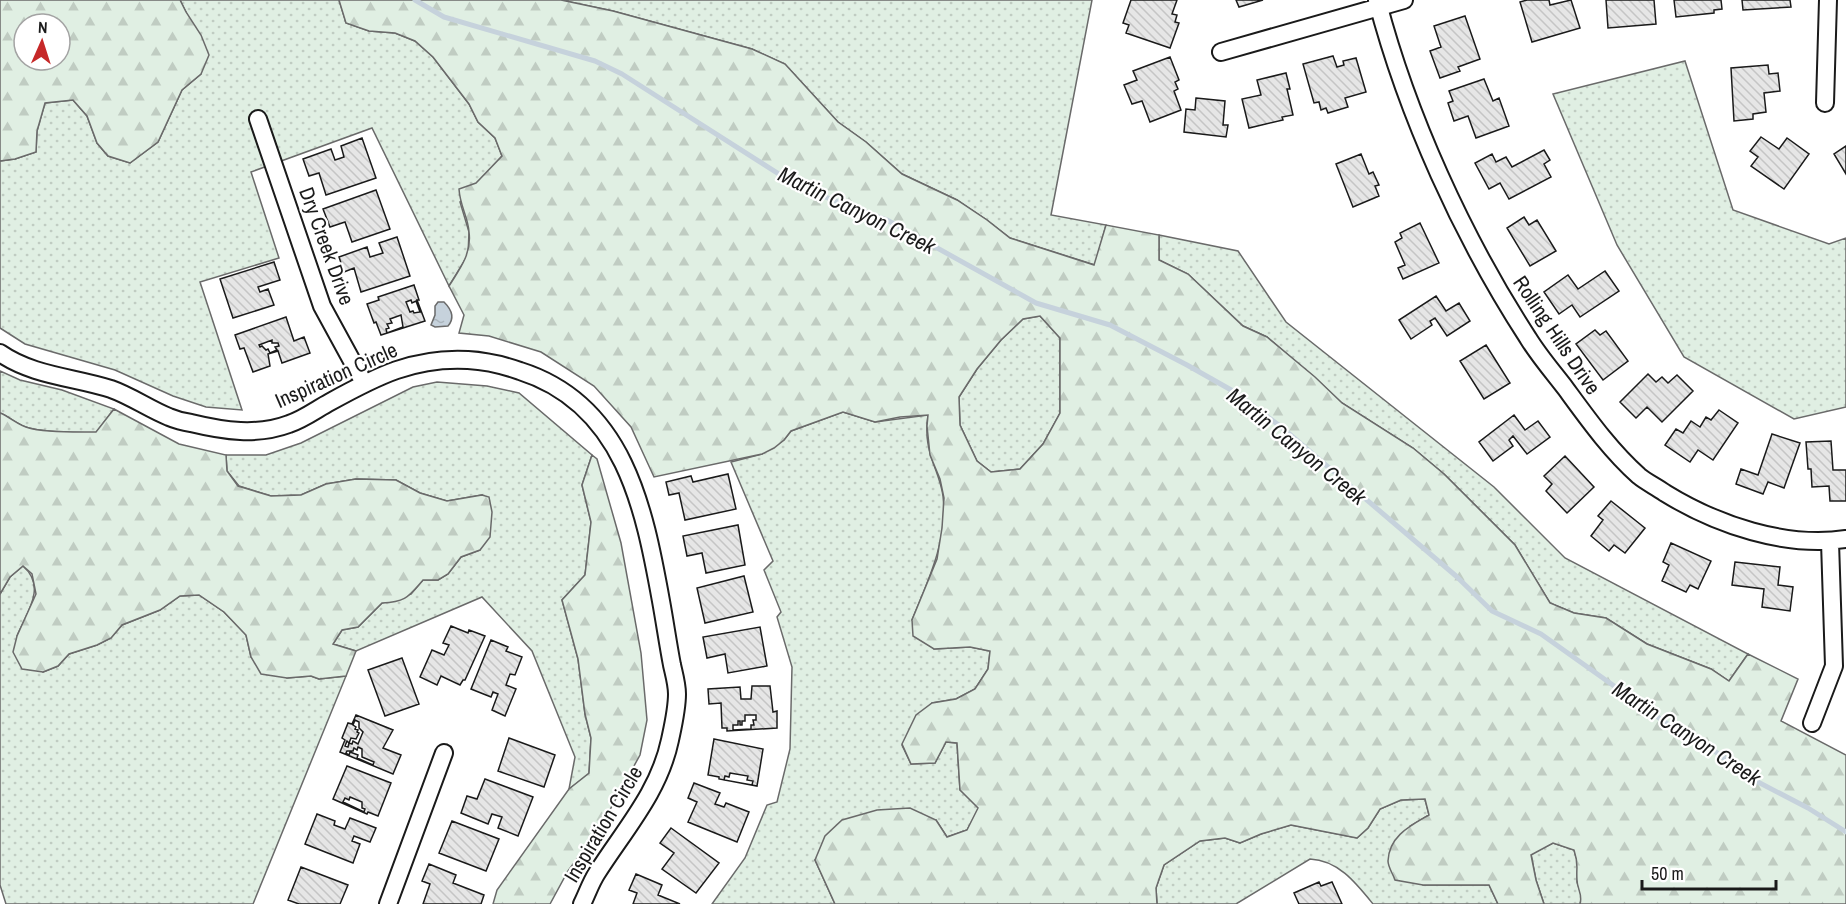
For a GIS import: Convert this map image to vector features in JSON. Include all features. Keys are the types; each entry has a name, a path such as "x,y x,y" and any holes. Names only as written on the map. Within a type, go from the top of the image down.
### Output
{"street":[{"path":"1221,52 1378,3 1404,0"},
{"path":"1825,103 1828,0"},
{"name":"Rolling Hills Drive","path":"1378,3 1399,74 1434,161 1476,251 1528,339 1601,437 1640,477 1680,502 1716,519 1770,537 1838,540"},
{"name":"Dry Creek Drive","path":"258,119 322,306 364,383"},
{"name":"Inspiration Circle","path":"0,353 31,368 113,390 171,419 216,429 253,432 290,424 389,371 441,360 469,360 516,369 545,380 584,406 606,434 624,464 650,539 677,692 670,739 661,772 642,808 595,875 582,904"},
{"path":"1812,723 1834,666 1838,540"},
{"path":"388,904 444,753"}],"green space":[{"path":"0,0 180,0 201,35 209,55 201,74 182,90 158,142 130,163 108,156 97,143 87,116 73,100 45,103 37,131 36,152 0,161"},
{"path":"180,0 339,0 346,23 369,31 395,33 415,41 433,57 469,104 478,122 495,138 502,156 460,202 469,232 468,255 449,286 372,128 251,172 279,258 200,282 242,410 206,407 173,396 115,370 25,344 0,328 0,161 36,152 37,131 45,103 73,100 87,116 97,143 108,156 130,163 158,142 182,90 201,74 186,12"},
{"path":"339,0 561,0 613,11 752,49 785,64 838,122 866,142 902,174 957,200 1010,238 1094,265 1106,225 1159,235 1159,260 1188,274 1243,326 1267,337 1342,403 1413,448 1444,474 1515,545 1550,603 1574,613 1606,618 1647,644 1711,669 1729,681 1748,654 1798,679 1781,721 1846,755 1846,904 1580,904 1574,850 1553,843 1531,855 1544,904 1498,904 1489,885 1423,885 1395,880 1388,863 1389,852 1396,838 1429,815 1425,799 1401,800 1380,809 1368,828 1357,838 1291,825 1240,843 1225,838 1200,841 1164,865 1156,888 1157,904 835,904 815,860 825,836 842,820 877,810 910,808 936,820 947,837 967,830 978,808 960,790 957,743 946,742 935,763 911,764 902,744 916,715 932,703 956,699 975,689 988,669 990,651 970,647 934,649 913,636 912,620 937,559 942,528 944,498 940,479 930,455 928,415 875,422 843,412 791,431 774,448 762,454 654,477 631,427 594,386 541,352 489,336 459,333 464,315 449,286 464,260 469,240 459,189 476,183 502,156 495,138 478,122 469,104 433,57 415,41 395,33 369,31 346,23","holes":["1040,316 1060,338 1060,413 1043,444 1020,469 991,472 977,461 960,425 959,397 977,369 1001,340 1023,319"]},
{"path":"561,0 1092,0 1051,215 1106,225 1095,265 1010,238 957,200 902,174 866,142 838,122 785,64 752,49 613,11"},
{"path":"1685,61 1733,210 1829,244 1846,238 1846,407 1794,419 1684,357 1617,245 1553,94"},
{"path":"1159,235 1238,251 1286,322 1494,487 1565,558 1748,654 1729,681 1711,669 1647,644 1606,618 1574,613 1550,603 1515,545 1444,474 1413,448 1342,403 1267,337 1243,326 1188,274 1159,260"},
{"path":"1040,316 1060,338 1060,413 1043,444 1020,469 991,472 977,461 960,425 959,397 977,369 1001,340 1023,319"},
{"path":"0,371 20,380 62,390 114,409 96,433 53,432 25,427 0,413"},
{"path":"437,382 487,386 519,393 592,455 582,485 591,522 585,575 562,600 578,659 585,714 591,738 589,774 569,789 575,757 532,651 482,597 356,651 333,644 342,630 358,627 382,603 411,594 423,580 438,580 448,574 461,557 480,550 482,495 447,501 420,493 396,480 356,479 326,484 301,495 271,496 239,486 227,471 226,455 266,455 301,443 413,387"},
{"path":"114,409 179,444 226,455 227,471 238,486 271,496 301,495 326,484 356,479 396,480 420,493 447,501 482,495 489,497 492,512 490,537 480,550 461,557 448,574 438,580 423,580 406,598 382,603 358,627 342,630 333,644 356,651 346,676 319,679 311,676 287,678 261,674 251,657 246,635 224,612 199,595 180,596 160,610 122,625 111,638 69,654 58,666 43,672 22,669 13,652 17,636 36,594 32,574 23,566 10,577 0,594 0,413 25,427 36,430 96,432"},
{"path":"843,412 875,422 928,415 929,446 943,496 943,528 935,560 912,620 934,649 970,647 990,651 988,669 975,689 956,699 932,703 902,745 911,764 935,763 946,742 957,743 960,790 979,808 967,830 947,837 936,820 815,860 835,904 712,904 745,858 767,805 777,802 790,749 792,667 777,617 781,612 764,570 773,561 731,462 762,454 784,440 791,431"},
{"path":"592,455 597,459 621,543 641,653 647,720 640,755 601,826 568,871 550,904 493,904 497,890 569,789 589,773 591,738 585,714 578,659 562,600 585,575 591,522 582,485"},
{"path":"23,566 34,582 34,591 30,609 17,636 43,672 58,666 69,654 111,638 122,625 160,610 180,596 199,595 224,612 246,635 251,657 287,678 311,676 319,679 346,676 253,904 6,904 0,885 0,594 10,577"},
{"path":"1425,799 1429,815 1410,826 1423,885 1489,885 1498,904 1373,904 1338,868 1320,860 1310,859 1236,904 1157,904 1156,888 1164,865 1200,841 1225,838 1240,843 1291,825 1357,838 1368,828 1380,809 1401,800"},
{"path":"1553,843 1574,850 1578,863 1577,882 1582,897 1580,904 1544,904 1531,854"}],"water":[{"path":"438,302 444,302 450,311 452,317 448,326 431,325"}],"building":[{"path":"1131,0 1177,0 1172,14 1177,15 1175,22 1179,23 1170,48 1126,33 1129,25 1123,23"},
{"path":"1236,0 1263,0 1239,7"},
{"path":"1549,0 1550,5 1571,0 1580,28 1532,42 1520,2"},
{"path":"1606,0 1654,0 1656,24 1608,28"},
{"path":"1674,0 1721,0 1722,9 1714,10 1714,13 1676,17"},
{"path":"1742,0 1790,0 1791,7 1743,10"},
{"path":"1465,16 1480,59 1458,67 1460,71 1440,78 1430,51 1441,47 1434,26"},
{"path":"1333,56 1337,67 1344,65 1343,61 1356,58 1366,92 1345,98 1348,107 1328,113 1326,108 1321,110 1319,102 1314,103 1303,64"},
{"path":"1170,57 1179,80 1175,82 1178,89 1174,91 1181,110 1150,122 1142,101 1132,104 1124,85 1137,80 1133,71"},
{"path":"1768,65 1769,74 1778,73 1780,91 1764,93 1766,112 1753,114 1753,119 1734,121 1731,68"},
{"path":"1286,73 1293,115 1282,117 1283,120 1249,128 1242,99 1261,95 1257,80"},
{"path":"1484,79 1493,101 1499,98 1509,126 1476,138 1468,116 1454,121 1448,103 1453,101 1449,91"},
{"path":"1196,98 1225,101 1223,125 1228,125 1226,137 1184,132 1186,109 1195,110"},
{"path":"1761,137 1779,149 1787,138 1809,154 1784,189 1751,166 1758,157 1750,151"},
{"path":"362,138 376,178 326,195 319,173 309,176 303,159 331,149 335,160 344,157 341,146"},
{"path":"1846,146 1846,174 1834,154"},
{"path":"1544,150 1550,160 1544,164 1551,177 1509,199 1500,183 1489,189 1475,163 1492,154 1496,162 1506,157 1512,167"},
{"path":"1361,154 1369,174 1373,172 1379,185 1375,186 1379,196 1353,207 1336,164"},
{"path":"376,190 390,229 352,242 345,222 330,227 323,209"},
{"path":"1524,217 1529,225 1537,220 1556,251 1530,266 1507,228"},
{"path":"1420,223 1439,263 1403,279 1398,268 1405,265 1395,242 1402,238 1400,233"},
{"path":"397,237 410,276 361,292 354,268 344,272 339,257 367,247 370,257 383,253 379,243"},
{"path":"274,262 280,280 258,287 260,292 268,289 274,305 233,318 220,279"},
{"path":"1605,271 1619,291 1580,317 1572,305 1559,314 1544,292 1568,275 1578,289"},
{"path":"414,285 425,321 381,335 367,304 379,300 378,297","holes":["411,300 412,303 416,301 420,312 410,312 406,302","401,315 403,327 387,333 386,329 389,328 387,324 392,323 390,319"]},
{"path":"1436,296 1446,311 1459,303 1470,321 1447,336 1435,318 1430,321 1432,325 1411,339 1399,320"},
{"path":"286,317 294,341 304,337 310,353 282,363 278,351 268,354 270,366 253,372 244,348 240,349 235,335","holes":["272,340 272,343 278,343 279,346 275,347 277,350 270,353 268,349 259,345"]},
{"path":"1595,330 1600,335 1606,331 1628,361 1603,380 1576,344"},
{"path":"1486,345 1510,383 1484,399 1460,361"},
{"path":"1648,374 1656,382 1662,377 1668,383 1677,375 1693,391 1662,422 1647,407 1636,418 1620,402"},
{"path":"1719,410 1738,423 1713,460 1698,450 1690,462 1665,445 1676,429 1683,433 1691,421 1700,427 1706,417 1711,420"},
{"path":"1514,415 1525,430 1538,421 1550,437 1527,454 1513,436 1509,440 1513,446 1493,461 1479,442"},
{"path":"1772,434 1800,443 1784,488 1768,482 1763,494 1736,484 1741,469 1758,475"},
{"path":"1831,441 1833,470 1846,470 1846,501 1830,501 1829,486 1812,487 1806,442"},
{"path":"1565,456 1594,487 1567,513 1546,491 1552,484 1544,476"},
{"path":"728,474 736,509 685,520 679,493 669,495 666,482 691,476 693,482"},
{"path":"1611,501 1645,528 1625,553 1614,545 1609,551 1591,536 1603,520 1598,516"},
{"path":"738,525 745,565 706,573 702,553 687,556 683,536"},
{"path":"1671,543 1711,561 1698,589 1690,585 1686,592 1662,581 1669,565 1663,562"},
{"path":"1735,562 1780,567 1778,585 1793,587 1790,611 1762,607 1764,589 1732,585"},
{"path":"744,576 753,612 705,623 697,588"},
{"path":"451,626 468,633 469,630 485,636 465,680 460,685 441,676 437,685 420,677 432,650 444,655 449,645 443,643"},
{"path":"760,627 767,666 728,673 725,654 707,658 703,637"},
{"path":"491,640 508,647 506,651 522,657 515,675 510,674 506,685 516,689 505,716 492,710 498,694 493,692 491,697 471,689"},
{"path":"402,658 419,704 385,716 368,670"},
{"path":"752,686 770,686 773,712 777,711 777,728 727,731 727,728 722,728 721,703 709,704 708,689 740,687 741,699 751,699","holes":["745,715 756,715 751,729 733,730 733,725 738,725 738,721 742,725"]},
{"path":"356,715 393,730 383,748 401,755 393,774 340,752 348,723 352,724","holes":["355,720 359,722 359,728 363,732 358,744 353,741 352,744 349,743 351,738 356,739 359,733 353,725","358,747 362,749 362,757 374,762 373,765 357,758 358,755 346,753 353,751 354,748 357,750"]},
{"path":"509,738 555,755 544,787 498,771"},
{"path":"714,739 763,749 757,786 738,783 752,785 753,781 747,780 748,776 730,773 729,777 725,776 724,780 708,775"},
{"path":"347,766 391,783 378,816 368,812 367,814 333,799","holes":["350,797 362,802 364,812 343,802 345,798 349,800"]},
{"path":"485,779 533,797 518,836 498,828 502,817 492,814 488,824 461,813 467,796 477,799"},
{"path":"694,783 720,793 715,804 724,807 726,803 749,812 737,842 688,822 697,802 688,798"},
{"path":"317,814 335,821 334,825 345,829 350,818 376,828 370,842 354,836 352,841 360,844 353,863 305,844"},
{"path":"452,821 499,839 486,871 439,853"},
{"path":"671,828 719,863 696,893 662,869 674,853 660,843"},
{"path":"429,864 456,875 453,883 484,895 481,904 423,904 430,884 422,881"},
{"path":"301,867 348,885 340,904 299,904 288,900"},
{"path":"636,874 662,885 658,895 680,904 633,904 637,893 629,890"},
{"path":"1319,882 1321,886 1332,882 1342,904 1299,904 1294,893"}],"waterway":[{"name":"Martin Canyon Creek","path":"415,0 444,17 595,61 622,74 801,188 887,220 1036,303 1110,325 1233,391 1280,426 1456,576 1492,611 1541,634 1683,735 1713,750 1756,781 1808,808 1846,832"}]}
